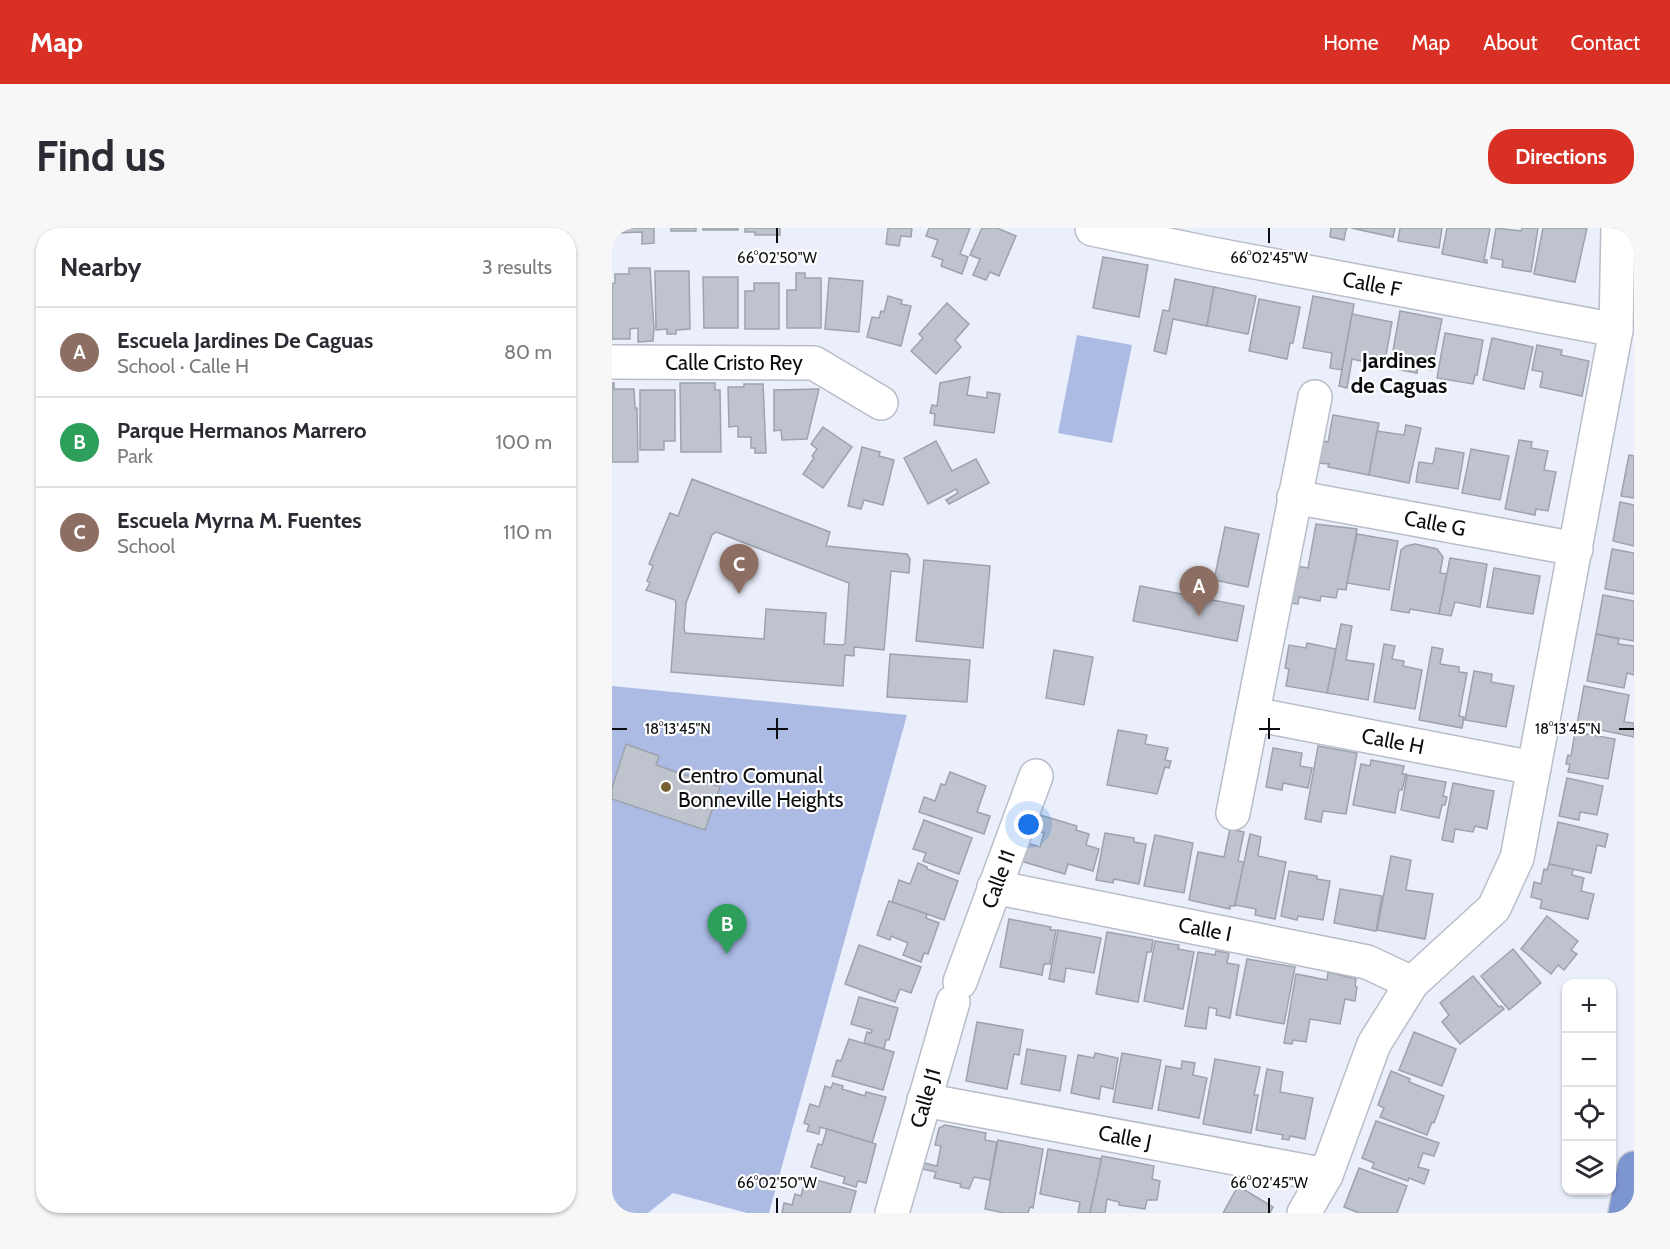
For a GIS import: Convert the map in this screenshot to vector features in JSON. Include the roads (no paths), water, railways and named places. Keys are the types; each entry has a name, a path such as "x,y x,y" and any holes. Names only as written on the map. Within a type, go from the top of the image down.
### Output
{"highway":[{"path":"1625,1213 1634,1168"}],"street":[{"path":"1304,1213 1326,1175 1374,1044 1412,983 1494,908 1517,858 1616,330 1618,228"},
{"name":"Calle F","path":"1092,229 1213,240 1616,330"},
{"name":"Calle Cristo Rey","path":"612,362 814,363 881,403"},
{"path":"1233,813 1315,397"},
{"name":"Calle G","path":"1294,497 1576,549"},
{"name":"Calle H","path":"1253,714 1534,768"},
{"name":"Calle I1","path":"957,992 1036,776"},
{"name":"Calle I","path":"994,887 1367,962 1412,983"},
{"name":"Calle J1","path":"894,1203 957,992"},
{"name":"Calle J","path":"924,1100 1326,1175"}],"place":[{"name":"Escuela Myrna M. Fuentes","path":"739,594"},
{"name":"Escuela Jardines De Caguas","path":"1199,616"},
{"name":"Centro Comunal Bonneville Heights","path":"666,787"},
{"name":"Parque Hermanos Marrero","path":"727,954"}],"district":[{"name":"Jardines de Caguas","path":"1399,372"}]}
